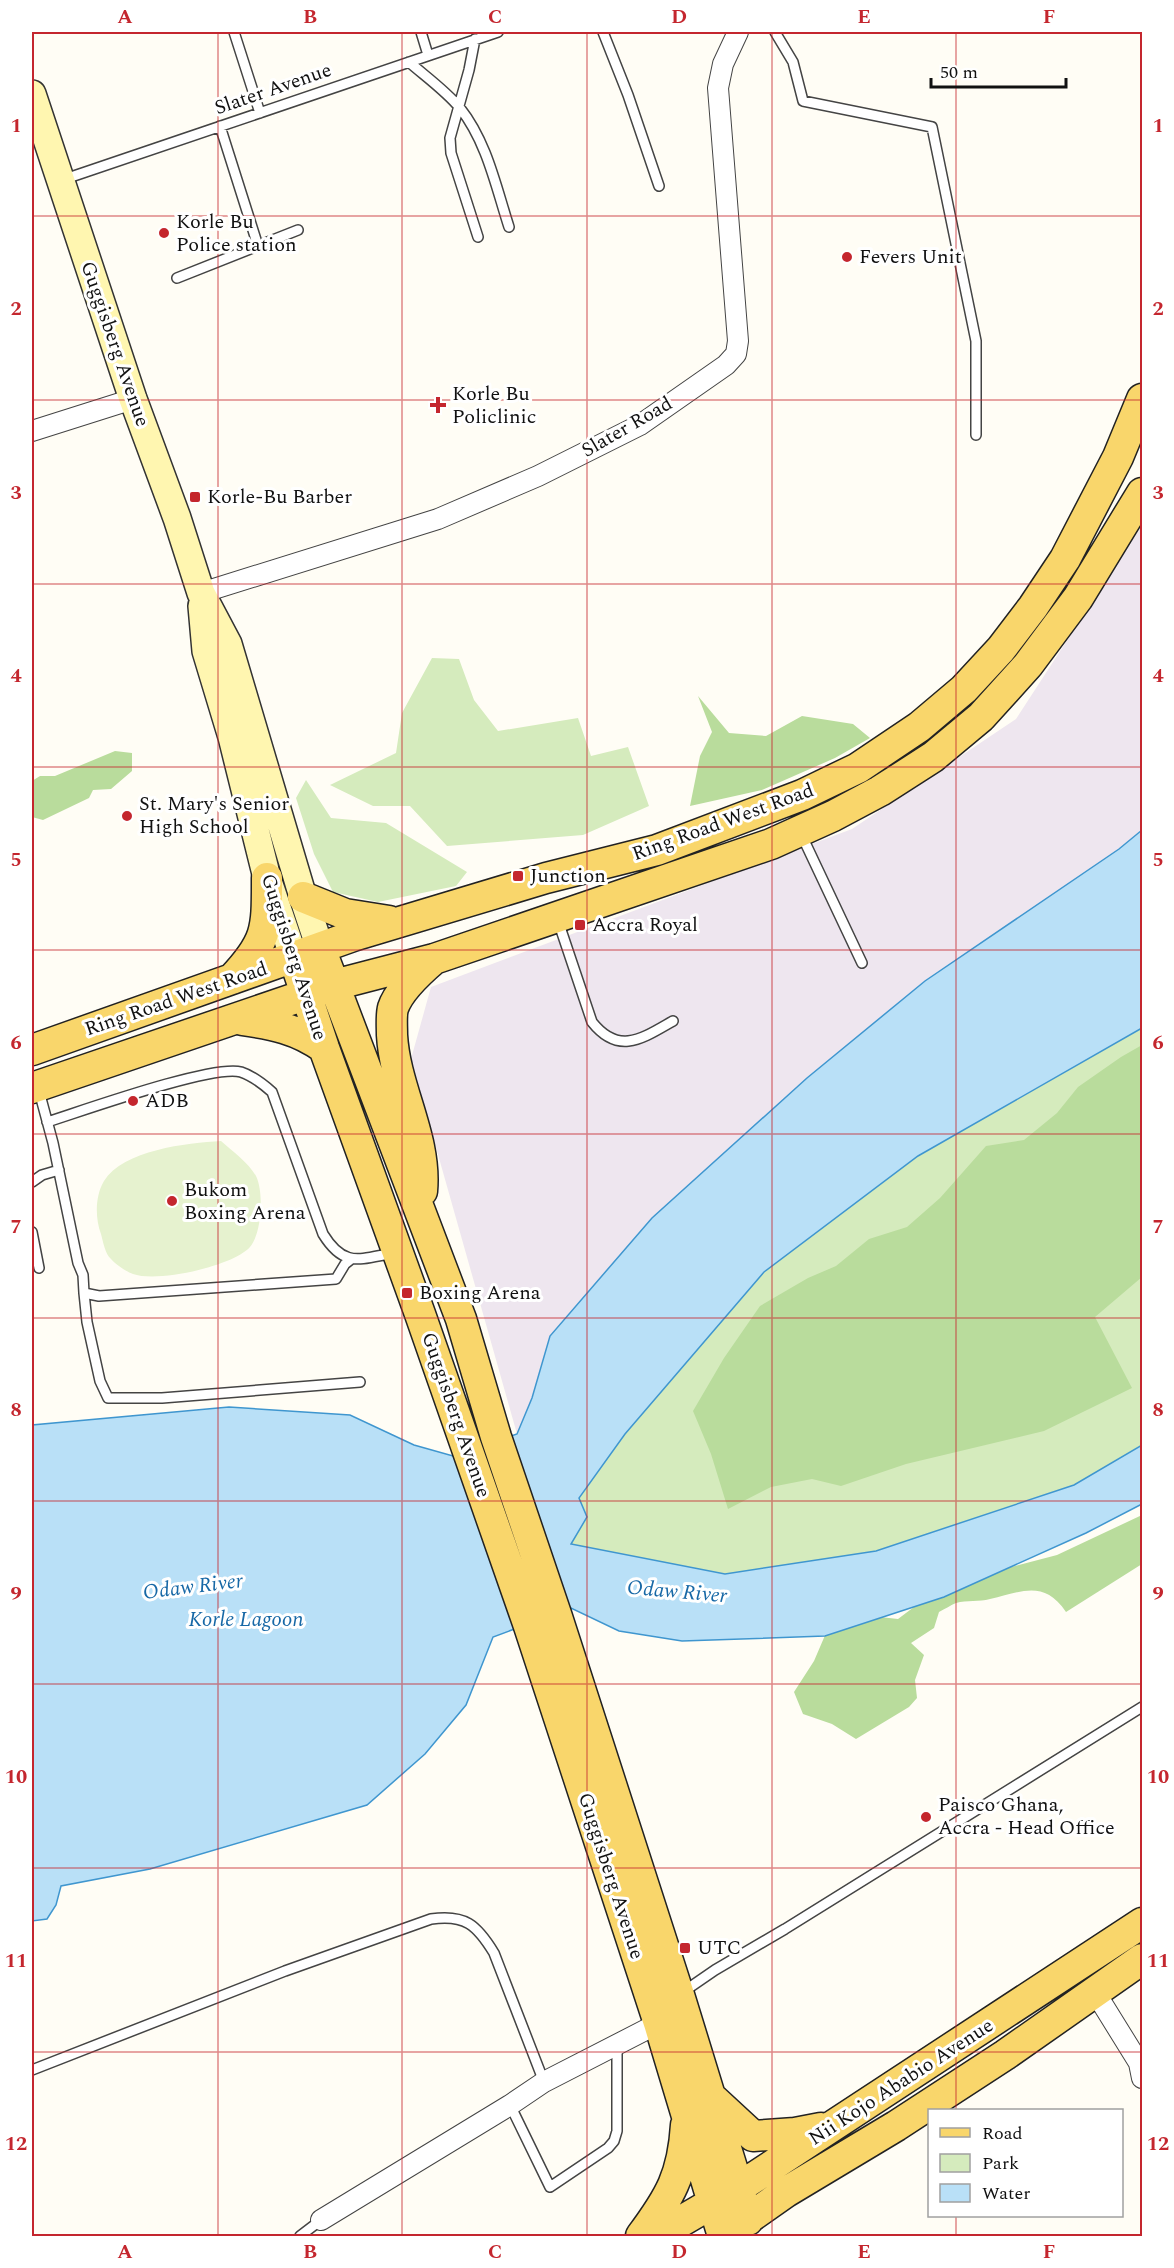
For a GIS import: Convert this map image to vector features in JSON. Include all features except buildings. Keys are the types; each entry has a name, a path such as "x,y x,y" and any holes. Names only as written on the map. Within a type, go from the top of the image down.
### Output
{"main road":[{"name":"Guggisberg Avenue","path":"32,94 201,593 228,644 303,897 317,971 324,1048 468,1447 529,1626 659,2023 687,2116 725,2195"},
{"name":"Ring Road West Road","path":"35,1087 236,1019 401,922 546,878 657,850 802,795 858,768 919,728 964,689 1001,649 1034,607 1065,559 1118,457 1143,399"},
{"name":"Ring Road West Road","path":"32,1050 232,980 434,959 771,844 832,816 880,791 933,757 981,717 1028,665 1078,598 1143,493"},
{"name":"Guggisberg Avenue","path":"201,593 206,651 232,737 267,878 317,971 443,1268 461,1319 496,1437 557,1617 711,2097 725,2195 734,2233"},
{"path":"317,971 393,937 618,865 657,850"},
{"path":"232,980 257,949 264,933 267,878"},
{"path":"303,897 345,914 401,922"},
{"path":"434,959 410,981 393,1007 392,1028 393,1050 418,1139 424,1173 420,1208 443,1268"},
{"path":"236,1019 273,1024 293,1030 324,1048"},
{"name":"Nii Kojo Ababio Avenue","path":"656,2236 725,2195 1143,1923"},
{"name":"Nii Kojo Ababio Avenue","path":"734,2233 786,2192 896,2126 1005,2055 1143,1959"},
{"path":"711,2097 753,2136 795,2133 833,2125"},
{"path":"641,2236 669,2197 680,2168 687,2116"}],"street":[{"name":"Slater Road","path":"201,593 438,519 538,476 640,425 726,365 736,354 738,341 718,88 723,64 738,32"},
{"path":"32,431 134,399"},
{"path":"1095,1992 1139,2063 1143,2078"},
{"path":"321,2220 544,2082 659,2023"}],"lane":[{"path":"234,32 260,112"},
{"path":"421,32 428,55"},
{"name":"Slater Avenue","path":"60,180 498,32"},
{"path":"603,32 628,95 659,186"},
{"path":"775,32 793,62 803,101 932,127 976,342 976,435"},
{"path":"475,39 450,138 451,153 478,237"},
{"path":"409,62 459,107 476,132 509,227"},
{"path":"220,126 258,246"},
{"path":"177,278 298,230"},
{"path":"800,831 862,963"},
{"path":"556,916 582,996 592,1022 600,1033 612,1040 632,1041 673,1021"},
{"path":"47,1122 147,1090 223,1070 240,1072 260,1081 272,1092 323,1234 332,1249 350,1260"},
{"path":"35,1087 47,1122 78,1263 83,1275 87,1322 100,1381 108,1398 162,1398 360,1382"},
{"path":"32,1182 42,1175 58,1170"},
{"path":"32,1232 39,1268"},
{"path":"84,1293 99,1296 336,1279 350,1260 398,1253"},
{"path":"679,1995 715,1970 1143,1707"},
{"path":"32,2070 285,1971 431,1919 448,1916 466,1921 483,1934 494,1953 544,2082"},
{"path":"510,2105 550,2187 608,2148 614,2141 617,2131 617,2044"},
{"path":"300,2236 321,2220"}],"shaded area":[{"path":"1142,525 1142,830 1119,849 925,981 807,1078 652,1218 550,1336 532,1398 517,1434 411,1059 431,987 852,829 1016,719"}],"green space":[{"path":"432,658 459,659 474,700 498,731 578,718 591,756 628,747 649,806 583,835 447,846 410,806 373,806 330,785 396,753 402,713"},
{"path":"698,696 729,733 766,736 802,716 853,724 870,738 835,758 762,790 690,806 700,756 712,732"},
{"path":"115,751 132,753 132,771 111,789 93,790 89,798 43,820 32,817 32,781 40,776 55,776"},
{"path":"306,780 331,818 386,823 467,872 456,886 378,902 333,892 314,854 296,798"},
{"path":"1142,1028 1142,1445 1074,1485 876,1551 725,1574 571,1544 587,1517 579,1498 625,1434 764,1272 918,1156"},
{"path":"1142,1045 1142,1277 1095,1317 1132,1388 1044,1431 906,1464 841,1486 812,1479 771,1487 728,1509 711,1454 693,1411 724,1358 760,1306 808,1278 836,1266 869,1239 907,1227 940,1198 986,1146 1024,1140 1057,1113 1078,1087"},
{"path":"221,1141 249,1166 259,1183 261,1202 259,1223 250,1247 241,1254 212,1266 177,1274 145,1276 130,1273 121,1268 109,1257 99,1228 98,1200 104,1181 113,1170 140,1155 174,1146"},
{"path":"1142,1515 1142,1564 1066,1612 1049,1595 1022,1591 986,1600 956,1603 939,1612 934,1628 911,1643 924,1655 915,1680 917,1698 909,1707 856,1739 832,1724 803,1714 794,1692 814,1661 835,1612 898,1619 934,1592 974,1583 1011,1567 1057,1555"}],"water":[{"name":"Korle Lagoon","path":"1142,830 1142,1028 918,1156 764,1272 625,1434 579,1498 587,1517 571,1544 725,1574 876,1551 1074,1485 1142,1445 1142,1504 1086,1533 944,1597 825,1636 682,1641 619,1631 571,1608 493,1637 466,1705 425,1754 367,1805 150,1869 61,1886 56,1905 47,1919 32,1921 32,1425 229,1407 350,1415 414,1445 453,1456 517,1434 532,1398 550,1336 652,1218 807,1078 925,981 1119,849"}],"place":[{"name":"Korle Bu Police station","path":"164,233"},
{"name":"Fevers Unit","path":"847,257"},
{"name":"Korle Bu Policlinic","path":"438,405"},
{"name":"Korle-Bu Barber","path":"195,497"},
{"name":"St. Mary's Senior High School","path":"127,816"},
{"name":"Junction","path":"518,876"},
{"name":"Accra Royal","path":"580,925"},
{"name":"ADB","path":"133,1101"},
{"name":"Bukom Boxing Arena","path":"172,1201"},
{"name":"Boxing Arena","path":"407,1293"},
{"name":"Paisco Ghana, Accra - Head Office","path":"926,1817"},
{"name":"UTC","path":"685,1948"}],"water label":[{"name":"Odaw River","path":"193,1587"},
{"name":"Odaw River","path":"677,1592"}]}
